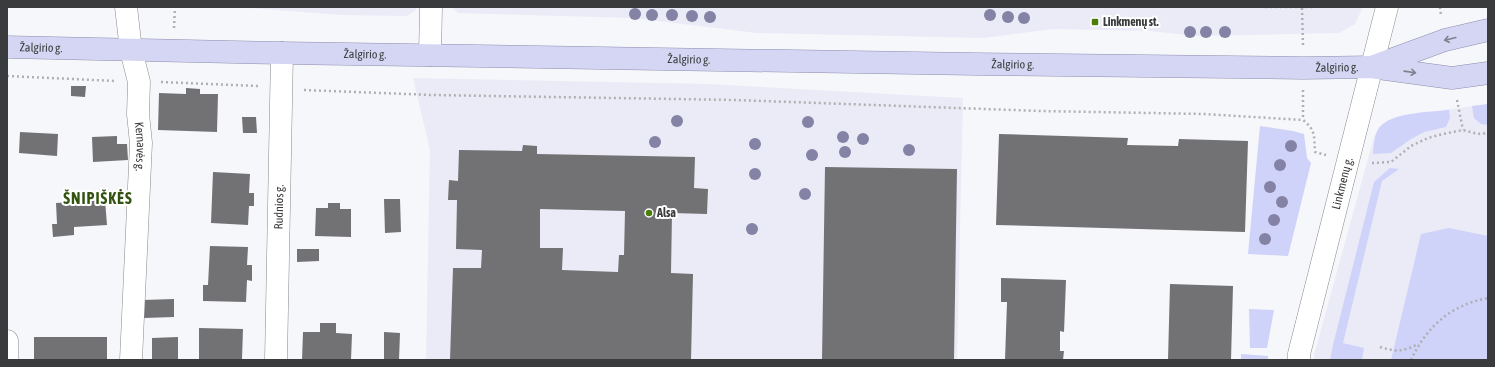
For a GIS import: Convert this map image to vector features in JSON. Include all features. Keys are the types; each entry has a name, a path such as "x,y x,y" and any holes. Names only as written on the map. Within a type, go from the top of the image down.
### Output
{"main road":[{"name":"Žalgirio g.","path":"1371,67 1445,40 1488,30"},
{"name":"Žalgirio g.","path":"7,47 975,64 1303,68 1371,67 1452,78 1488,73"}],"street":[{"name":"Kernavės g.","path":"126,7 131,50 139,82 138,114 141,143 131,360"},
{"path":"430,55 431,7"},
{"name":"Linkmenų g.","path":"1299,360 1387,7"},
{"name":"Rudnios g.","path":"276,360 282,53"},
{"path":"7,341 7,360"}],"path":[{"path":"1265,7 1314,7"},
{"path":"1302,8 1303,34"},
{"path":"7,76 268,86 281,89 432,96 735,100 1040,112 1204,114 1303,120 1311,126 1315,152 1348,160 1379,164 1392,162 1411,146 1428,138 1463,130 1478,134 1488,133"},
{"path":"1411,360 1419,344 1437,322 1457,308 1488,298"},
{"path":"1380,348 1395,351 1404,350 1419,344"}],"shaded area":[{"path":"237,7 417,7 415,11 406,16 342,15"},
{"path":"452,7 1363,7 1355,24 1339,33 1196,36 1150,31 1053,29 984,38 757,33 633,18 458,13"},
{"path":"413,78 708,84 963,98 957,360 426,360 430,150"},
{"path":"1488,104 1488,360 1314,360 1314,355 1374,137 1379,127 1387,121 1402,116"},
{"path":"1488,104 1488,125 1481,124 1474,118 1472,106"},
{"path":"1449,110 1450,118 1446,127 1424,132 1391,153 1373,154 1377,133 1380,127 1386,122 1393,118 1422,112"},
{"path":"1260,126 1304,134 1307,158 1311,163 1288,256 1248,254"},
{"path":"1390,168 1399,169 1382,181 1343,343 1364,348 1362,360 1330,360 1374,182"},
{"path":"1449,228 1488,236 1488,360 1391,360 1421,234"},
{"path":"1249,309 1274,310 1267,348 1250,348"},
{"path":"1241,354 1268,356 1268,360 1241,360"}],"building":[{"path":"71,86 86,86 85,97 71,96"},
{"path":"186,88 200,89 200,94 218,94 217,132 158,130 159,93 186,94"},
{"path":"242,117 256,117 257,133 243,133"},
{"path":"20,132 58,134 57,156 19,153"},
{"path":"999,134 1128,138 1127,145 1178,146 1179,139 1248,141 1245,232 996,225"},
{"path":"117,136 117,144 127,144 128,160 93,162 92,137"},
{"path":"523,145 537,146 537,154 695,157 694,188 708,189 707,214 672,213 671,273 693,274 691,360 450,360 453,268 481,268 482,250 456,249 457,200 448,200 449,180 458,181 459,150 522,151","holes":["540,209 625,211 624,255 619,255 618,272 562,270 563,248 540,248"]},
{"path":"825,167 957,169 954,360 822,360"},
{"path":"213,172 250,174 249,193 254,193 254,206 249,206 248,225 211,223"},
{"path":"384,199 400,199 401,232 385,233"},
{"path":"105,200 107,225 74,227 74,235 53,237 52,224 57,224 56,203"},
{"path":"328,203 340,203 340,209 351,209 351,237 315,236 316,208 328,208"},
{"path":"210,246 248,247 247,265 252,265 252,281 247,280 246,302 203,301 203,285 208,285"},
{"path":"297,249 319,249 319,261 297,262"},
{"path":"1001,278 1066,280 1064,332 1060,331 1060,351 1064,351 1063,360 1005,360 1007,302 1001,302"},
{"path":"1170,284 1233,286 1231,360 1168,360"},
{"path":"174,299 174,317 144,318 143,300"},
{"path":"320,323 336,323 336,333 352,334 351,360 302,360 303,332 320,332"},
{"path":"199,328 243,329 242,359 199,359"},
{"path":"384,332 400,333 399,360 384,360"},
{"path":"34,337 107,337 107,360 34,360"},
{"path":"178,337 178,360 152,360 152,338"}],"place":[{"name":"Linkmenų st.","path":"1095,22"},
{"name":"Alsa","path":"649,213"}],"district":[{"name":"ŠNIPIŠKĖS","path":"98,198"}]}
